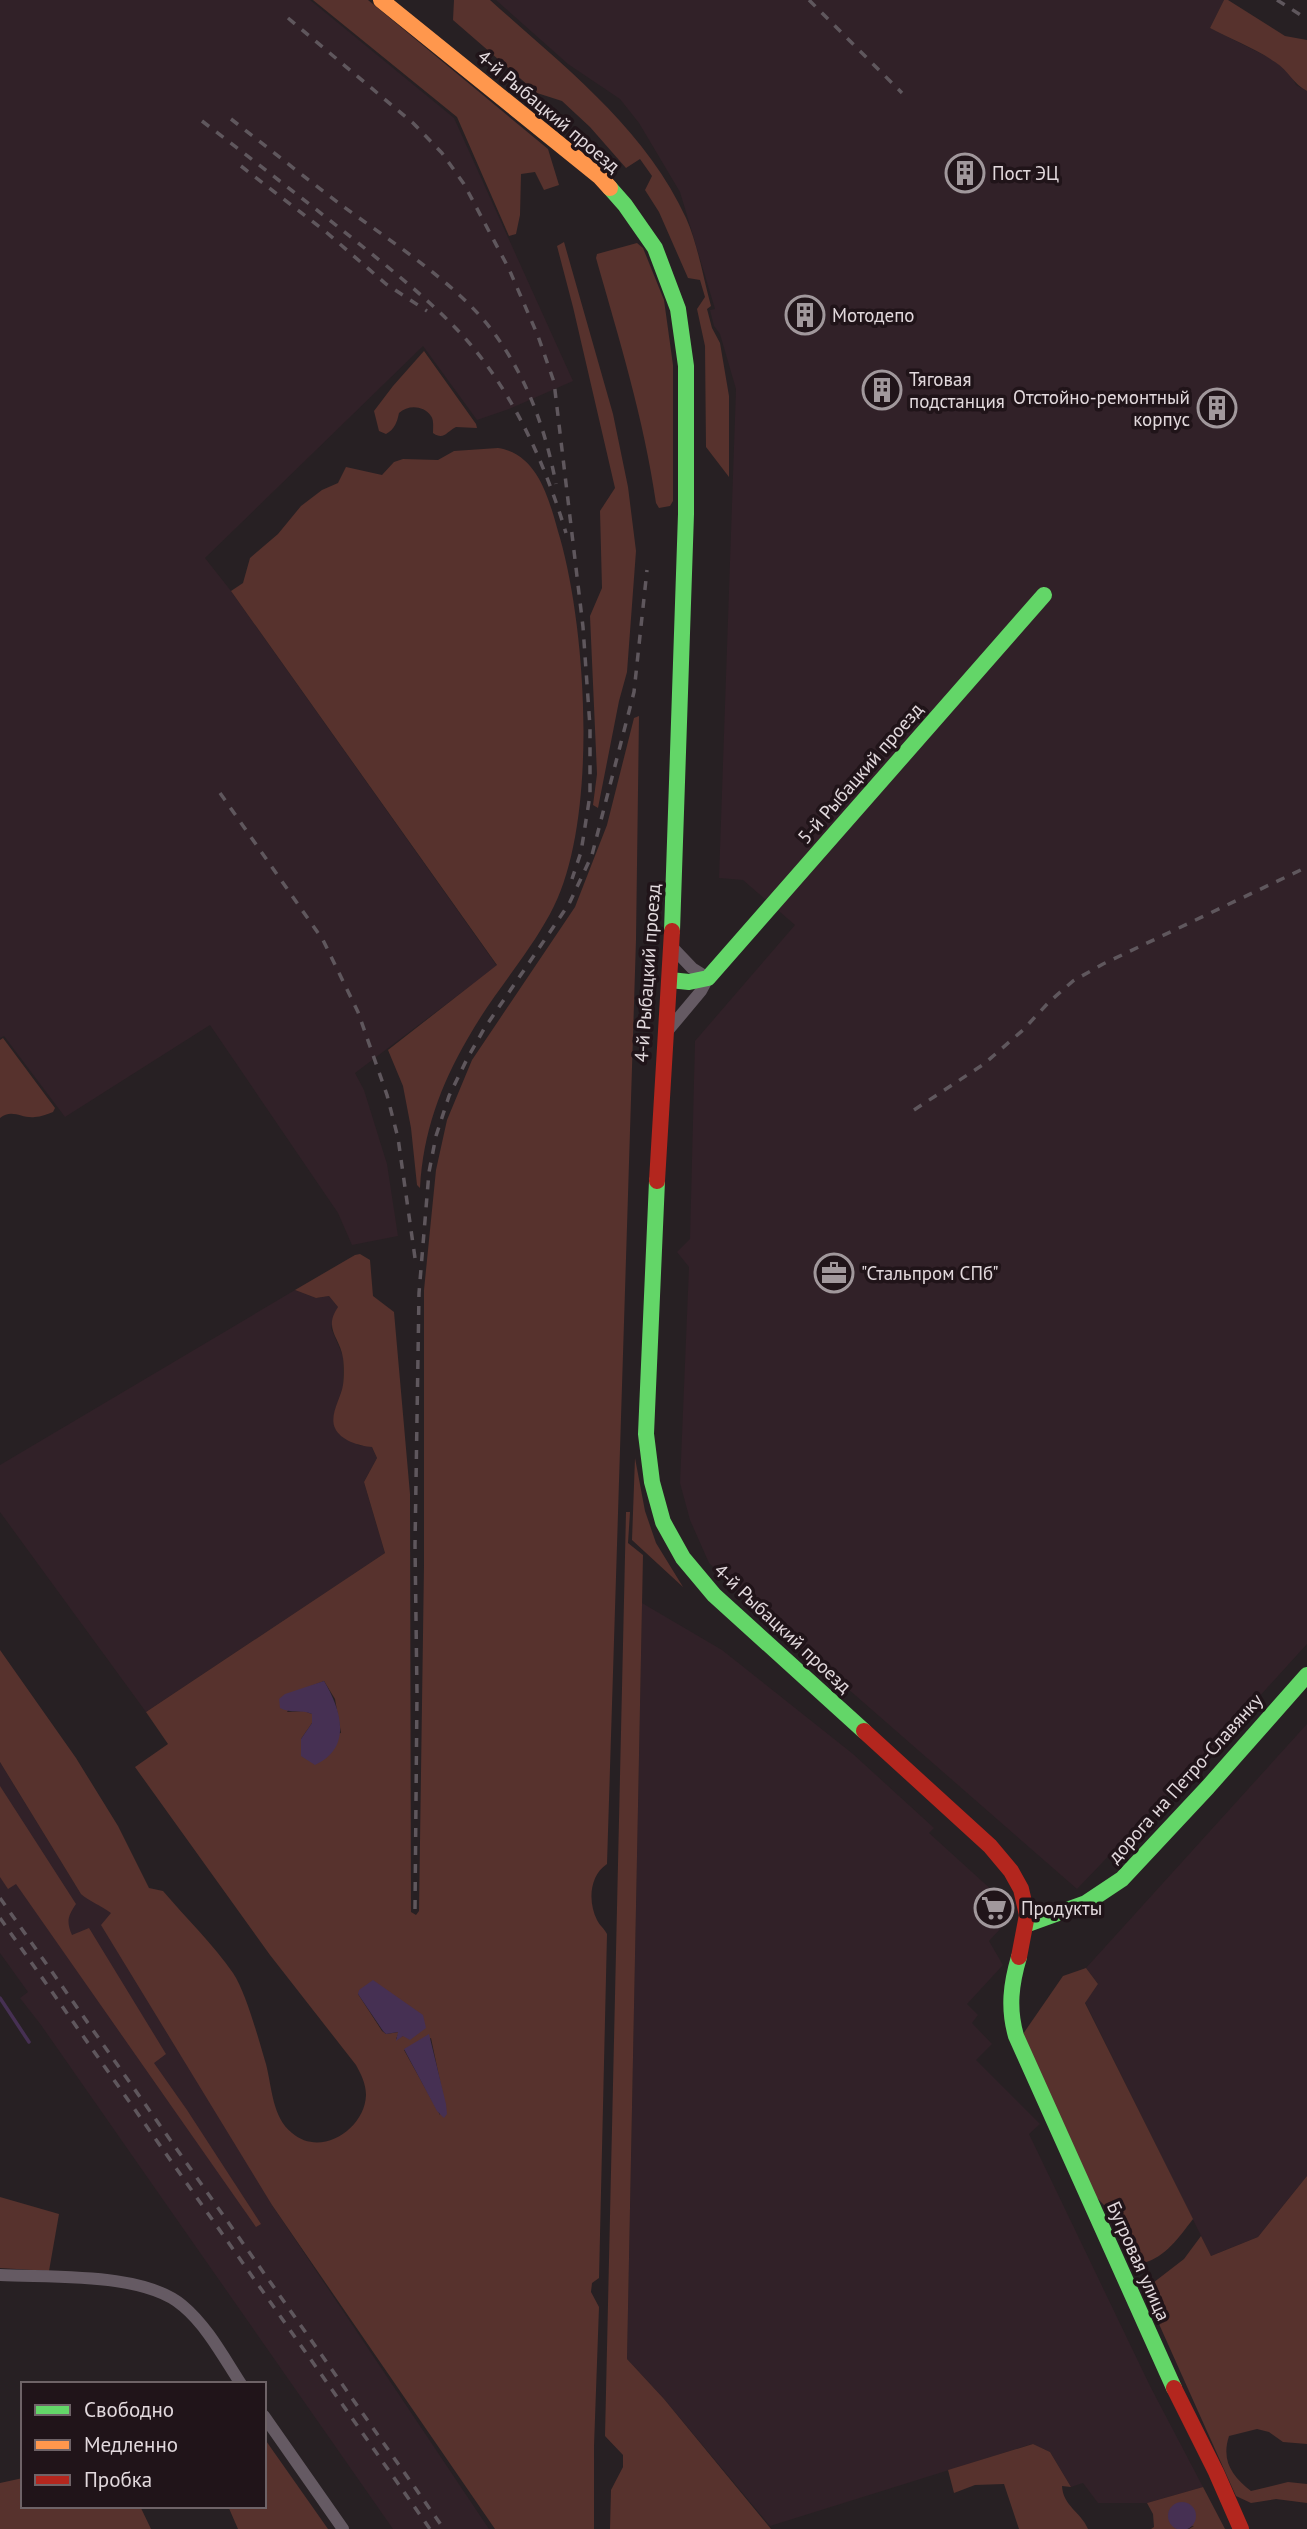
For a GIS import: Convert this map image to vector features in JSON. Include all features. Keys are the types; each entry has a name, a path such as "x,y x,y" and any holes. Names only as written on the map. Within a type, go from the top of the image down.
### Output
{"street":[{"name":"4-й Рыбацкий проезд","path":"381,0 600,177 642,228 664,270 678,309 687,366 687,398 672,947 665,1034 646,1434 650,1479 659,1516 688,1569 713,1595 990,1846 1012,1872 1022,1890 1028,1924"},
{"name":"5-й Рыбацкий проезд","path":"665,1034 701,991 708,978 1044,594"},
{"path":"672,947 692,968 708,978"},
{"path":"670,980 689,982 708,978"},
{"name":"дорога на Петро-Славянку","path":"1028,1924 1086,1903 1122,1879 1307,1675"},
{"name":"Бугровая улица","path":"1028,1924 1014,1974 1010,2007 1012,2022 1028,2065 1176,2393 1239,2522"},
{"path":"0,2275 117,2281 166,2294 184,2306 202,2326 241,2382"},
{"path":"266,2419 343,2529"}],"shaded area":[{"path":"0,0 310,0 454,118 573,381 477,420 423,346 205,558 497,966 355,1073 364,1090 387,1164 398,1236 352,1245 338,1213 210,1025 65,1117 4,1036 0,1038"},
{"path":"313,0 368,0 548,149 559,185 544,190 535,172 521,174 520,215 516,234 509,236 457,117"},
{"path":"454,0 490,0 600,100 648,155 669,185 694,239 711,306 707,309 712,328 720,343 729,396 729,477 706,447 705,346 697,309 705,297 700,280 688,278 659,212 645,190 652,176 640,159 626,168 590,127 562,101 537,93 453,20"},
{"path":"496,0 1224,0 1210,28 1272,59 1290,73 1296,85 1307,91 1307,1644 1077,1889 760,1612 709,1563 690,1520 680,1483 689,1267 677,1252 690,1239 695,1041 795,925 743,880 719,878 736,389 720,334 714,326 710,310 715,309 680,192 639,123 620,99 568,64"},
{"path":"1224,0 1285,36 1307,40 1307,91 1267,57 1210,28"},
{"path":"564,242 613,414 628,487 636,551 627,672 598,808 593,805 597,774 590,616 602,588 600,511 615,488 557,246"},
{"path":"637,243 643,248 664,300 673,365 673,501 670,506 659,508 630,379 596,258 597,254"},
{"path":"424,351 477,428 456,427 443,436 437,435 433,433 433,422 428,412 415,407 399,413 395,425 386,434 379,431 374,411"},
{"path":"498,448 512,452 533,470 547,496 560,538 577,624 582,676 582,781 576,831 566,876 541,930 477,1022 449,1074 429,1129 420,1188 417,1185 403,1086 388,1050 497,965 231,591 243,583 250,558 278,534 301,506 322,490 338,483 346,467 382,475 394,462 403,459 438,460 454,451"},
{"path":"639,716 636,940 607,1864 597,1875 591,1898 597,1920 607,1934 599,2278 592,2283 591,2292 599,2307 594,2529 495,2529 272,2205 101,1925 111,1913 81,1894 0,1762 0,1650 76,1758 118,1826 149,1888 163,1891 233,1973 252,2017 274,2101 285,2126 303,2140 316,2142 328,2141 350,2129 364,2107 366,2095 356,2065 270,1955 135,1767 168,1744 146,1712 385,1553 364,1482 377,1458 372,1447 345,1439 337,1432 334,1423 334,1412 344,1375 341,1351 332,1327 338,1307 329,1296 316,1298 295,1290 360,1254 370,1260 373,1296 394,1312 410,1494 411,1912 416,1915 419,1911 424,1565 424,1290 436,1170 447,1120 472,1060 575,907 607,825 634,718","holes":["324,1681 335,1699 341,1733 301,1739 312,1723 312,1714 304,1711 287,1712 303,1689","370,1984 403,2036 396,2039 399,2032 386,2034 382,2031 358,1994","431,2038 444,2100 440,2115 404,2050"]},
{"path":"3,1038 55,1108 53,1112 30,1117 9,1114 0,1118 0,1040"},
{"path":"295,1290 316,1298 329,1296 338,1307 331,1328 343,1356 343,1387 335,1410 358,1445 372,1447 377,1458 364,1482 385,1553 146,1712 0,1512 0,1465"},
{"path":"635,1458 645,1511 656,1543 683,1587 632,1540"},
{"path":"626,1512 630,1512 628,1543 643,1555 627,2359 664,2399 771,2529 610,2529 611,2490 623,2467 623,2455 605,2436"},
{"path":"642,1603 722,1650 853,1754 934,1828 929,1833 1016,1912 989,1941 1003,1965 967,2004 978,2015 972,2023 992,2044 976,2060 1040,2124 1029,2134 1150,2386 1203,2487 1147,2503 1098,2503 1083,2483 1071,2487 1050,2452 1032,2444 770,2526 627,2359"},
{"path":"324,1681 339,1715 339,1738 335,1749 327,1758 315,1765 301,1756 301,1739 312,1723 312,1714 280,1708 279,1699 285,1694"},
{"path":"1307,1724 1307,2176 1258,2237 1211,2256 1085,2002 1098,1984 1086,1968"},
{"path":"0,1762 75,1884 101,1886 272,2205 489,2529 393,2529 20,1998 28,1992 0,1953"},
{"path":"0,1786 76,1904 69,1919 72,1935 89,1928 166,2054 154,2063 261,2224 256,2227 16,1884 8,1889 0,1877"},
{"path":"1086,1968 1098,1984 1085,2003 1193,2219 1165,2251 1143,2263 1129,2260 1104,2205 1096,2197 1023,2034 1063,1976"},
{"path":"373,1980 423,2015 426,2028 410,2040 403,2036 396,2041 398,2032 386,2034 358,1994 359,1990"},
{"path":"429,2034 446,2104 447,2114 444,2118 437,2111 404,2049"},
{"path":"1307,2176 1307,2444 1283,2442 1269,2432 1257,2429 1229,2436 1226,2453 1234,2474 1251,2491 1288,2482 1307,2484 1307,2503 1276,2499 1251,2503 1236,2496 1146,2295 1149,2286 1184,2259 1201,2236 1211,2256 1258,2237"},
{"path":"0,2197 59,2214 49,2271 0,2268"},
{"path":"266,2441 328,2529 238,2529 229,2508 266,2508"},
{"path":"1033,2444 1050,2452 1071,2487 1062,2486 1063,2493 1088,2529 1019,2529 1004,2484 975,2485 954,2493 948,2470"},
{"path":"21,2478 21,2508 141,2508 151,2529 0,2529 0,2483"},
{"path":"1203,2487 1225,2529 1189,2529 1194,2526 1151,2529 1154,2527 1153,2514 1147,2503"},
{"path":"1182,2502 1192,2506 1196,2516 1192,2526 1182,2530 1172,2526 1168,2516 1172,2506"}],"waterway":[{"path":"0,1998 29,2042"}],"railway":[{"path":"809,0 902,93"},
{"path":"1277,0 1307,19"},
{"path":"288,18 413,123 442,153 464,184 509,269 538,336 554,382 583,627 590,727 590,795 581,852 572,879"},
{"path":"231,119 420,262 476,312 491,329 524,383 540,422 556,484"},
{"path":"202,121 385,265 426,299 464,337 498,381 526,429 566,533"},
{"path":"241,166 326,232 386,284 427,311"},
{"path":"415,1909 415,1545 419,1293 429,1172 436,1136 449,1096 467,1059 484,1029 569,904 592,855 634,692 647,570"},
{"path":"220,793 323,940 358,1012 387,1095 398,1138 416,1265"},
{"path":"914,1110 984,1064 1073,981 1103,964 1307,867"},
{"path":"0,1898 444,2529"},
{"path":"0,1918 430,2529"}],"traffic: fast":[{"path":"610,188 655,248 678,309 686,366 686,514 672,931"},
{"path":"670,980 689,982 708,978 1044,595"},
{"path":"657,1181 646,1434 652,1482 663,1522 683,1558 714,1595 864,1731"},
{"path":"1028,1924 1086,1903 1122,1879 1307,1675"},
{"path":"1019,1957 1012,1996 1016,2036 1174,2388"}],"traffic: slow":[{"path":"381,0 600,177 610,188"}],"traffic: jam":[{"path":"657,1181 672,931"},
{"path":"864,1731 990,1846 1011,1871 1021,1889 1027,1915 1019,1957"},
{"path":"1174,2388 1241,2529"}],"place":[{"name":"Пост ЭЦ","path":"965,173"},
{"name":"Мотодепо","path":"805,315"},
{"name":"Тяговая подстанция","path":"882,390"},
{"name":"Отстойно-ремонтный корпус","path":"1217,408"},
{"name":"\"Стальпром СПб\"","path":"834,1273"},
{"name":"Продукты","path":"994,1908"}]}
